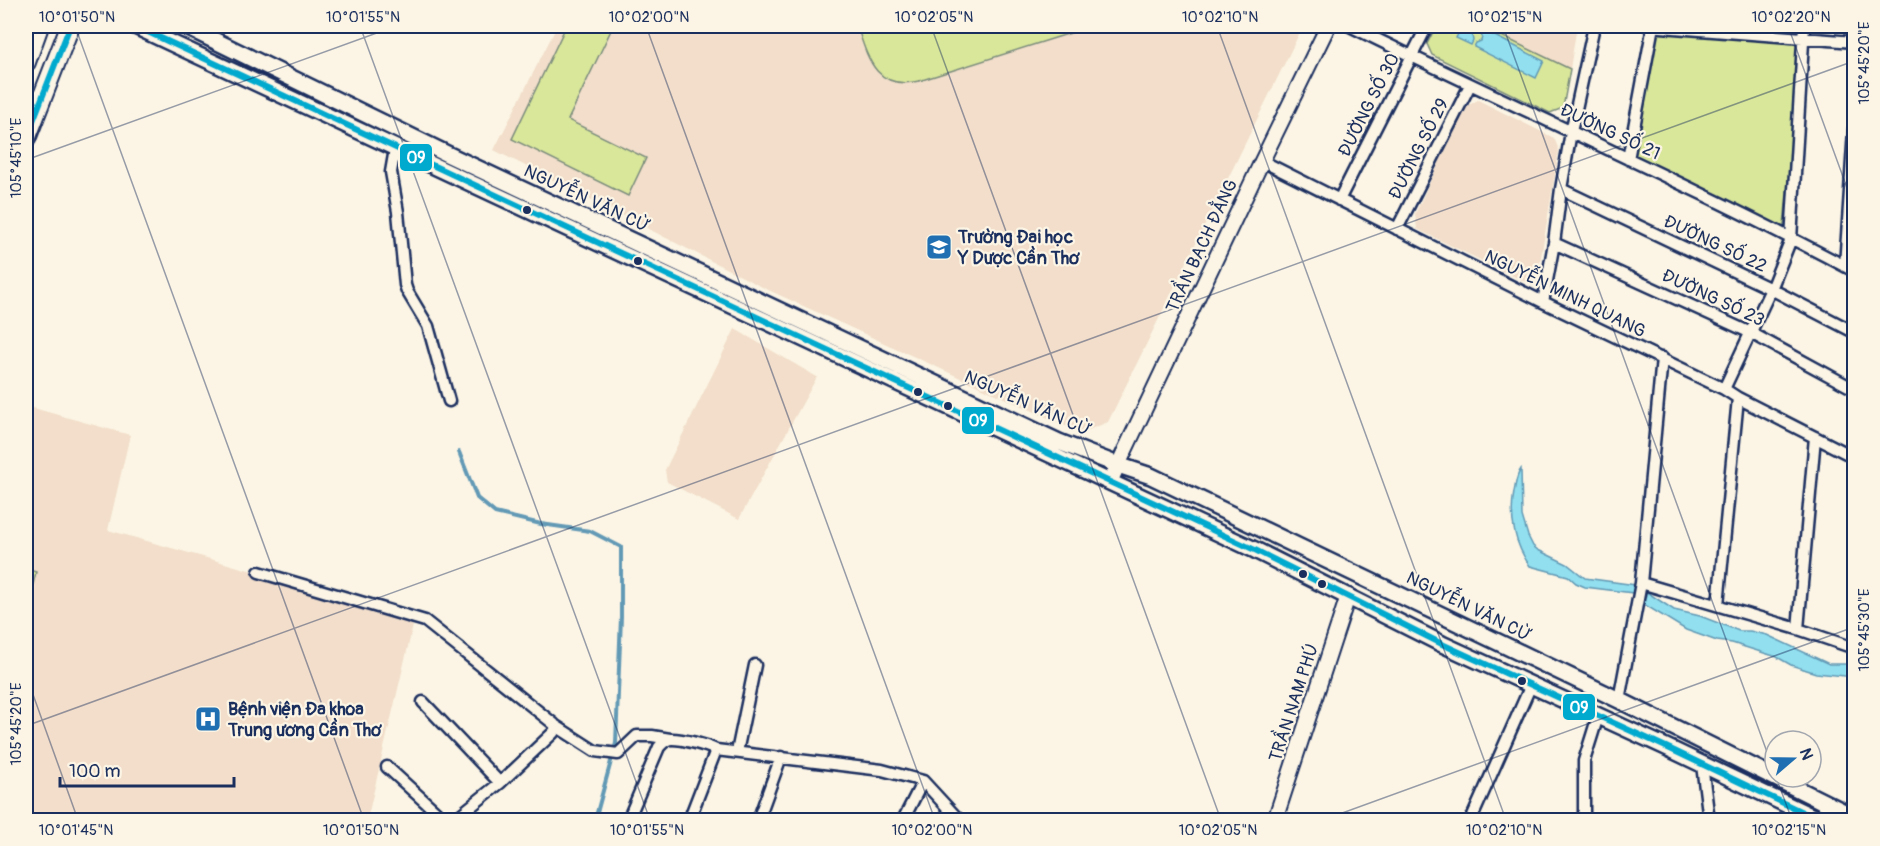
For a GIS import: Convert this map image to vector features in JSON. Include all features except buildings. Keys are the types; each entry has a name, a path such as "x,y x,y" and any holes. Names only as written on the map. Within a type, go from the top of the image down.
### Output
{"highway":[{"path":"26,62 39,26"},
{"path":"26,139 70,26"}],"main road":[{"name":"NGUYỄN VĂN CỪ","path":"135,26 1110,482 1348,596 1442,644 1819,820"},
{"name":"NGUYỄN VĂN CỪ","path":"185,26 503,181 1059,442 1151,476 1619,700 1854,817"}],"street":[{"name":"TRẦN BẠCH ĐẰNG","path":"1110,482 1328,26"},
{"name":"ĐƯỜNG SỐ 21","path":"1350,26 1850,268"},
{"name":"ĐƯỜNG SỐ 30","path":"1339,200 1427,26"},
{"path":"1543,302 1571,132 1594,26"},
{"path":"1648,26 1854,42"},
{"path":"1628,159 1653,26"},
{"path":"1724,389 1771,289 1791,239 1804,26"},
{"name":"ĐƯỜNG SỐ 29","path":"1396,229 1470,85"},
{"path":"1850,268 1854,130"},
{"path":"395,149 391,172 398,212 405,285 428,326 449,401"},
{"name":"NGUYỄN MINH QUANG","path":"1262,161 1543,302 1662,358 1854,457"},
{"name":"ĐƯỜNG SỐ 22","path":"1561,189 1771,289 1854,332"},
{"name":"ĐƯỜNG SỐ 23","path":"1554,243 1751,333 1854,389"},
{"path":"1619,700 1641,584 1662,358"},
{"path":"1718,605 1738,398"},
{"path":"1798,629 1815,437"},
{"path":"259,572 425,621 556,726 601,753 618,754 637,736 652,736 698,744 716,750 882,770 923,781 958,820"},
{"path":"1641,584 1798,629 1854,648"},
{"name":"TRẦN NAM PHÚ","path":"1275,820 1348,596"},
{"path":"737,752 755,665"},
{"path":"1471,820 1531,685"},
{"path":"423,702 500,783"},
{"path":"1584,820 1584,761 1598,716"},
{"path":"454,820 500,783 553,733 556,726"},
{"path":"628,820 659,747 670,739"},
{"path":"689,820 716,750"},
{"path":"758,820 781,757"},
{"path":"1702,765 1710,820"},
{"path":"387,767 445,820"},
{"path":"903,820 923,781"}],"shaded area":[{"name":"Trường Đại học Y Dược Cần Thơ","path":"557,26 1303,26 1108,422 1081,433 764,288 494,150"},
{"path":"1481,26 1577,26 1570,69"},
{"path":"1478,100 1554,138 1559,150 1538,275 1525,282 1417,229 1415,214 1465,107"},
{"path":"735,329 817,377 739,519 667,482 665,470"},
{"name":"Bệnh viện Đa khoa Trung ương Cần Thơ","path":"26,406 130,435 108,530 415,617 367,820 26,820"}],"green space":[{"path":"566,26 613,26 568,120 646,158 628,196 512,139"},
{"path":"857,26 1088,26 919,81 904,83 883,77 876,70 865,50"},
{"path":"1436,26 1481,26 1570,69 1563,108 1550,113 1432,55 1427,44"},
{"path":"1659,33 1794,42 1799,46 1782,229 1634,156 1655,37"},
{"path":"26,569 36,572 26,614"}],"water":[{"path":"1462,26 1479,28 1472,35 1471,45 1456,38"},
{"path":"1483,30 1544,61 1536,78 1474,47 1481,41"},
{"path":"1521,469 1522,516 1528,536 1538,550 1567,564 1585,578 1636,585 1674,610 1700,616 1739,631 1767,635 1829,664 1854,664 1854,677 1816,673 1791,665 1777,657 1732,643 1717,641 1686,630 1645,605 1633,593 1585,587 1568,576 1530,566 1520,549 1514,531 1512,512 1517,477"}],"waterway":[{"path":"459,452 477,498 495,513 541,524 590,531 621,547 616,743 595,820"}],"transit line":[{"name":"09","path":"26,139 70,26"},
{"name":"09","path":"135,26 1255,550 1442,644 1819,820"}],"place":[{"name":"Trường Đại học Y Dược Cần Thơ","path":"939,247"},
{"name":"Bệnh viện Đa khoa Trung ương Cần Thơ","path":"208,719"}]}
